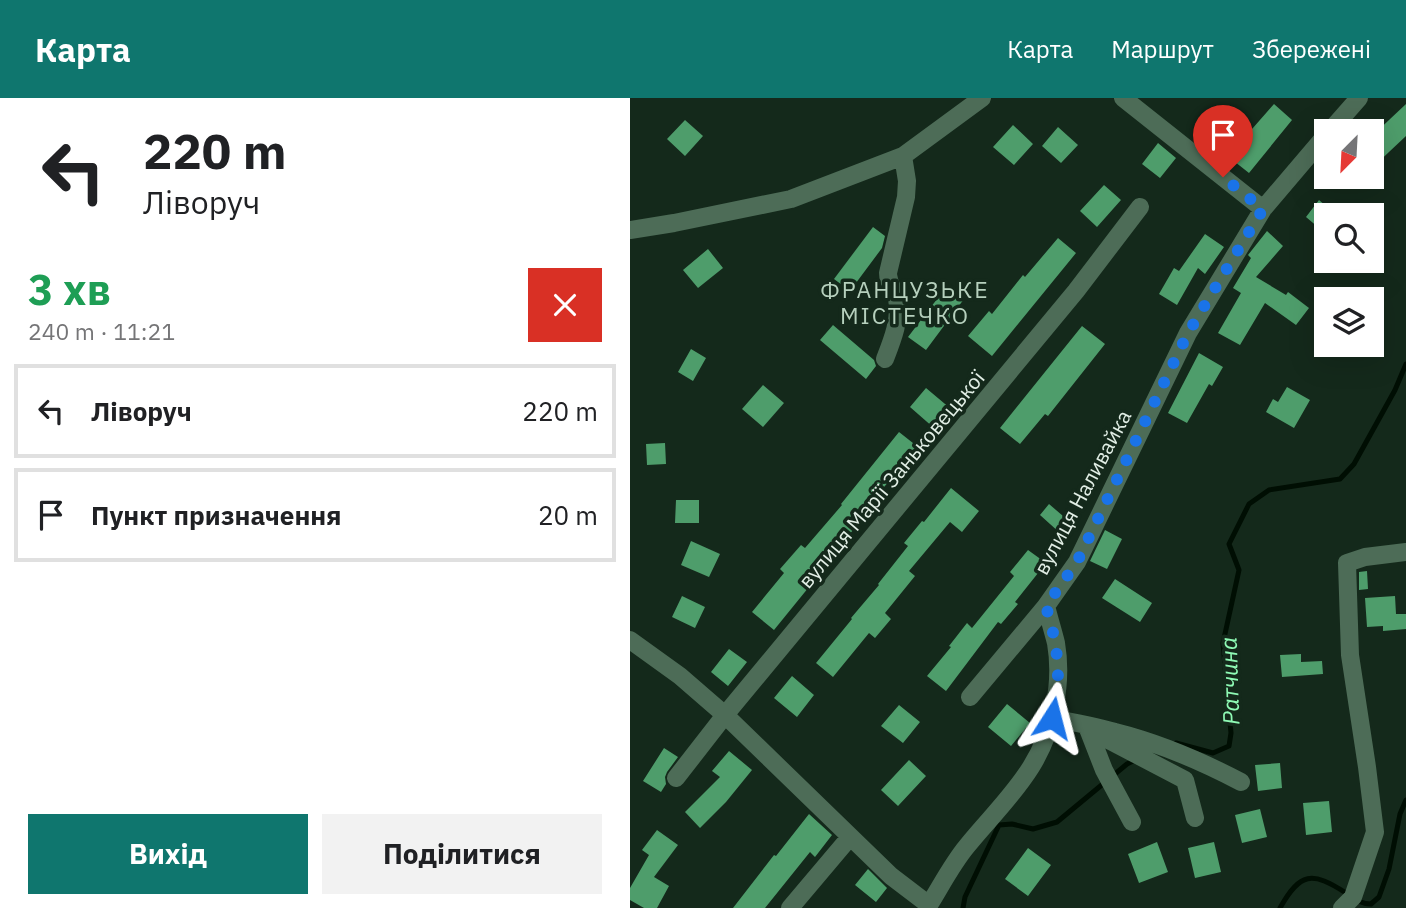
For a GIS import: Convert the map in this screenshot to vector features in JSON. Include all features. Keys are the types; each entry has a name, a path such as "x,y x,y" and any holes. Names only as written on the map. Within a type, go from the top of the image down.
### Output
{"street":[{"path":"630,230 791,199 903,156 982,98"},
{"path":"1124,98 1263,209"},
{"name":"вулиця Наливайка","path":"1340,119 1359,98"},
{"name":"вулиця Наливайка","path":"929,907 965,848 1009,797 1030,769 1043,745 1052,718 1058,677 1056,644 1046,606 1077,562 1188,333 1263,209 1314,149"},
{"path":"885,359 895,330 897,312 896,297 888,281 888,273 906,197 907,181 903,156"},
{"name":"вулиця Марії Заньковецької","path":"676,778 725,715 1076,291 1140,207"},
{"path":"1342,908 1353,897 1375,832 1350,655 1348,564 1365,556 1406,552"},
{"path":"970,696 1046,606"},
{"path":"630,640 680,676 725,715 891,876 929,907"},
{"path":"1052,718 1114,731 1152,743 1208,764 1241,782"},
{"path":"1083,726 1185,780 1195,818"},
{"path":"1083,726 1132,822"},
{"path":"790,908 850,837"}],"building":[{"path":"1274,104 1292,120 1249,173 1230,158 1236,151 1225,141 1235,129 1245,137"},
{"path":"1406,104 1406,136 1384,157 1384,125"},
{"path":"685,120 703,136 685,156 667,139"},
{"path":"1013,125 1033,144 1014,165 993,147"},
{"path":"1058,127 1078,145 1061,163 1042,146"},
{"path":"1158,143 1176,158 1160,178 1142,164"},
{"path":"1104,185 1121,200 1097,227 1080,211"},
{"path":"1314,207 1314,224 1306,217"},
{"path":"873,227 885,236 882,248 850,291 834,279"},
{"path":"1267,231 1283,246 1256,277 1286,295 1288,292 1309,308 1296,325 1265,303 1240,345 1218,333 1241,293 1233,288 1251,258 1248,255"},
{"path":"1205,234 1224,247 1205,274 1198,268 1177,305 1159,294 1174,268 1179,271"},
{"path":"1058,238 1076,253 992,356 968,336 989,311 992,314 1023,275 1025,277"},
{"path":"708,249 723,268 698,288 683,270"},
{"path":"947,286 964,299 926,350 908,337"},
{"path":"833,325 874,360 876,366 866,379 820,340"},
{"path":"1082,326 1105,344 1048,416 1045,414 1020,444 1000,428"},
{"path":"691,349 706,358 693,381 678,372"},
{"path":"1199,353 1223,367 1212,386 1209,384 1187,423 1168,413"},
{"path":"763,385 784,403 763,427 742,409"},
{"path":"1287,387 1310,400 1294,428 1266,412 1273,399 1278,402"},
{"path":"926,388 951,409 934,428 910,407"},
{"path":"899,432 918,447 851,526 854,529 774,630 752,612 784,573 780,569 801,545 805,548"},
{"path":"665,443 666,464 647,465 646,444"},
{"path":"951,488 979,511 962,532 950,522 909,571 915,576 885,613 891,619 875,638 869,633 833,677 816,663 908,546 904,543"},
{"path":"676,500 699,500 699,523 675,523"},
{"path":"1049,504 1070,522 1060,533 1040,515"},
{"path":"1105,530 1122,539 1107,569 1090,561"},
{"path":"691,541 720,554 709,577 681,565"},
{"path":"1028,550 1046,563 1015,602 1018,604 1001,624 998,622 946,691 927,676 967,623 972,628 1014,576 1010,572"},
{"path":"1367,571 1368,589 1359,590 1359,572"},
{"path":"1115,579 1152,603 1140,622 1102,598"},
{"path":"682,596 705,607 695,628 672,617"},
{"path":"1395,596 1396,614 1406,614 1406,629 1383,631 1383,626 1367,627 1365,598"},
{"path":"729,649 747,662 728,686 711,672"},
{"path":"1301,654 1301,662 1322,661 1323,674 1282,677 1280,655"},
{"path":"792,676 814,695 797,717 774,698"},
{"path":"1007,704 1030,723 1011,746 988,727"},
{"path":"899,705 920,722 903,743 881,726"},
{"path":"664,748 678,757 667,772 666,784 661,792 643,781"},
{"path":"729,751 752,770 700,828 685,812 720,777 712,771"},
{"path":"909,760 926,776 898,806 881,790"},
{"path":"1280,763 1282,788 1258,791 1255,765"},
{"path":"1329,801 1332,832 1306,835 1303,803"},
{"path":"1260,809 1267,837 1242,843 1235,815"},
{"path":"809,814 832,835 815,857 810,852 765,908 733,908 774,855 776,856"},
{"path":"657,830 678,845 654,877 669,886 657,908 644,908 630,900 630,888 649,855 642,850"},
{"path":"1157,842 1168,872 1139,883 1128,854"},
{"path":"1214,842 1221,872 1195,878 1188,848"},
{"path":"1028,848 1051,865 1028,896 1005,879"},
{"path":"868,869 887,888 876,902 855,885"}],"waterway":[{"name":"Ратчина","path":"1176,743 1213,753 1229,746 1231,733 1223,643 1239,570 1229,544 1249,504 1269,490 1340,479 1354,464 1395,390 1406,364"},
{"name":"Ратчина","path":"963,908 965,897 999,825 1012,824 1033,829 1057,822 1135,760"},
{"path":"1280,908 1294,887 1308,879 1324,881 1358,901 1371,904 1379,897 1389,869 1400,814 1406,800"}],"district":[{"name":"ФРАНЦУЗЬКЕ МІСТЕЧКО","path":"905,302"}],"route":[{"path":"1052,718 1058,677 1056,644 1046,606 1077,562 1188,333 1263,209 1223,177"}]}
